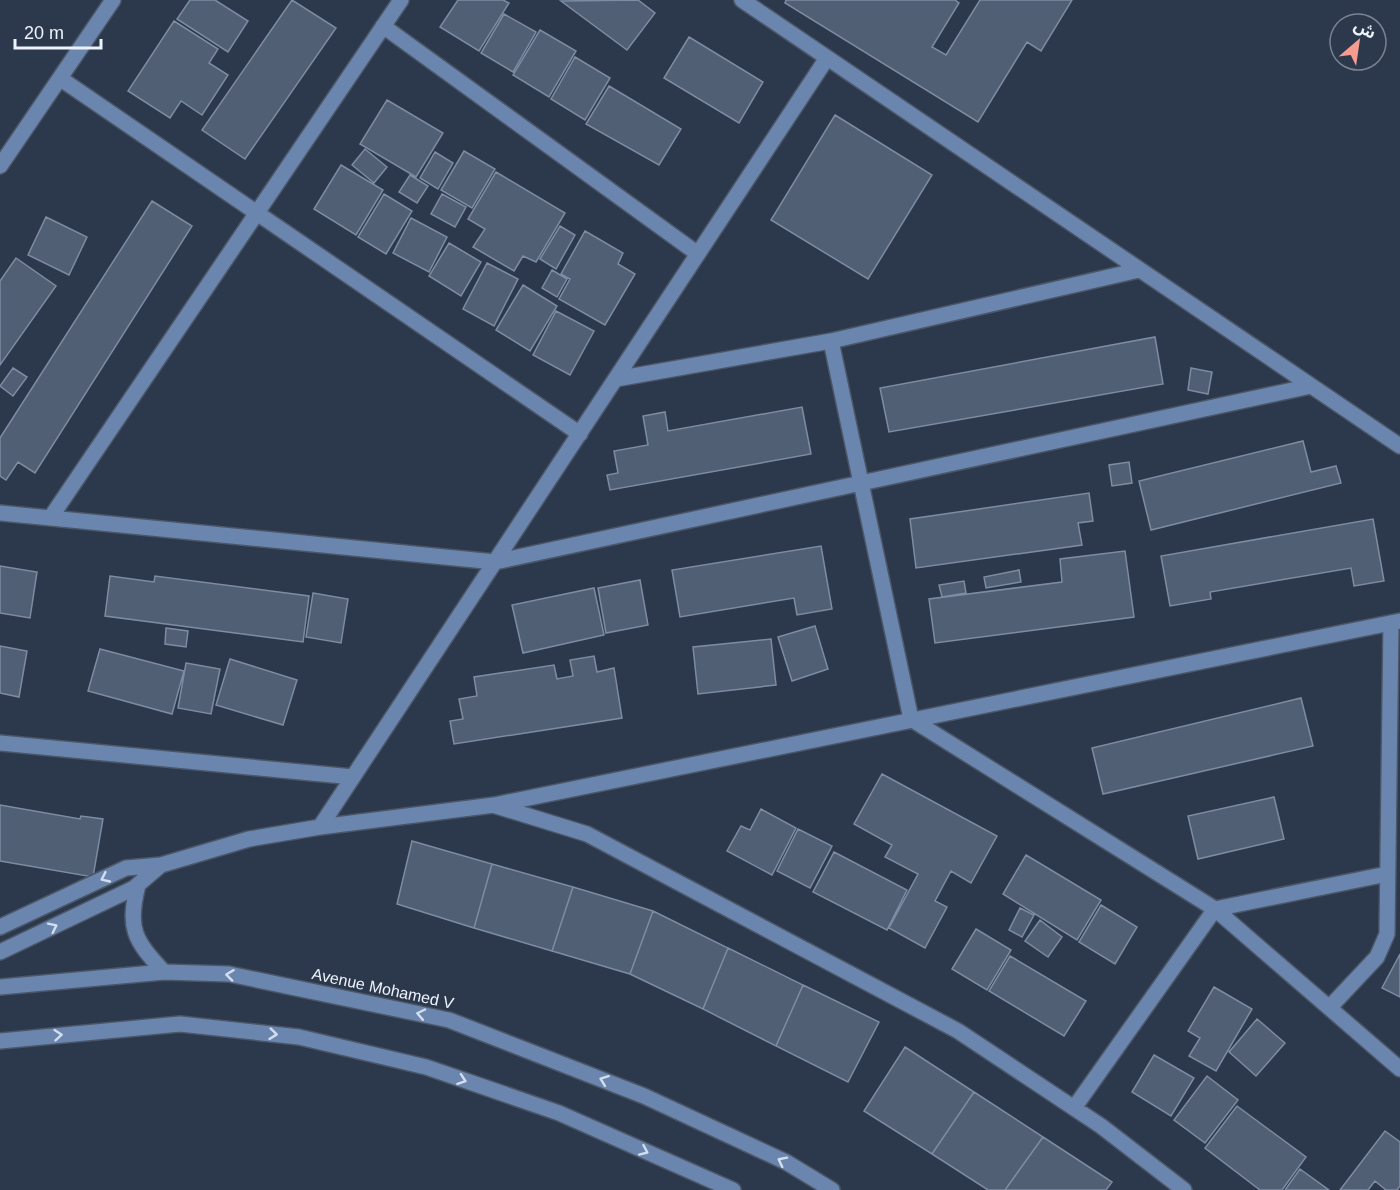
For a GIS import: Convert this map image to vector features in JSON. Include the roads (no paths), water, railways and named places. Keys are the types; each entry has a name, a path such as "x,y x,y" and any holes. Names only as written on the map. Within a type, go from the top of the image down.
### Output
{"street":[{"path":"0,166 113,0"},
{"path":"51,517 402,0"},
{"path":"742,0 1400,446"},
{"path":"384,26 698,254"},
{"path":"320,827 827,58"},
{"path":"61,79 580,434"},
{"path":"616,379 831,341 1139,270"},
{"path":"831,341 911,719 1215,909 1400,1069"},
{"path":"0,513 495,561 1311,386"},
{"path":"0,927 126,868 161,865 249,839 320,827 494,805 1395,622 1387,934 1377,957 1330,1007"},
{"path":"0,743 353,777"},
{"path":"494,805 587,834 735,910 958,1031 1074,1108 1184,1190"},
{"path":"0,952 138,885 161,865"},
{"path":"1074,1108 1215,909 1387,874"},
{"path":"138,885 132,928 142,949 164,972"},
{"name":"Avenue Mohamed V","path":"0,987 164,972 229,974 449,1020 645,1096 786,1162 832,1190"},
{"path":"0,1041 180,1024 299,1037 426,1067 559,1113 733,1190"}]}
